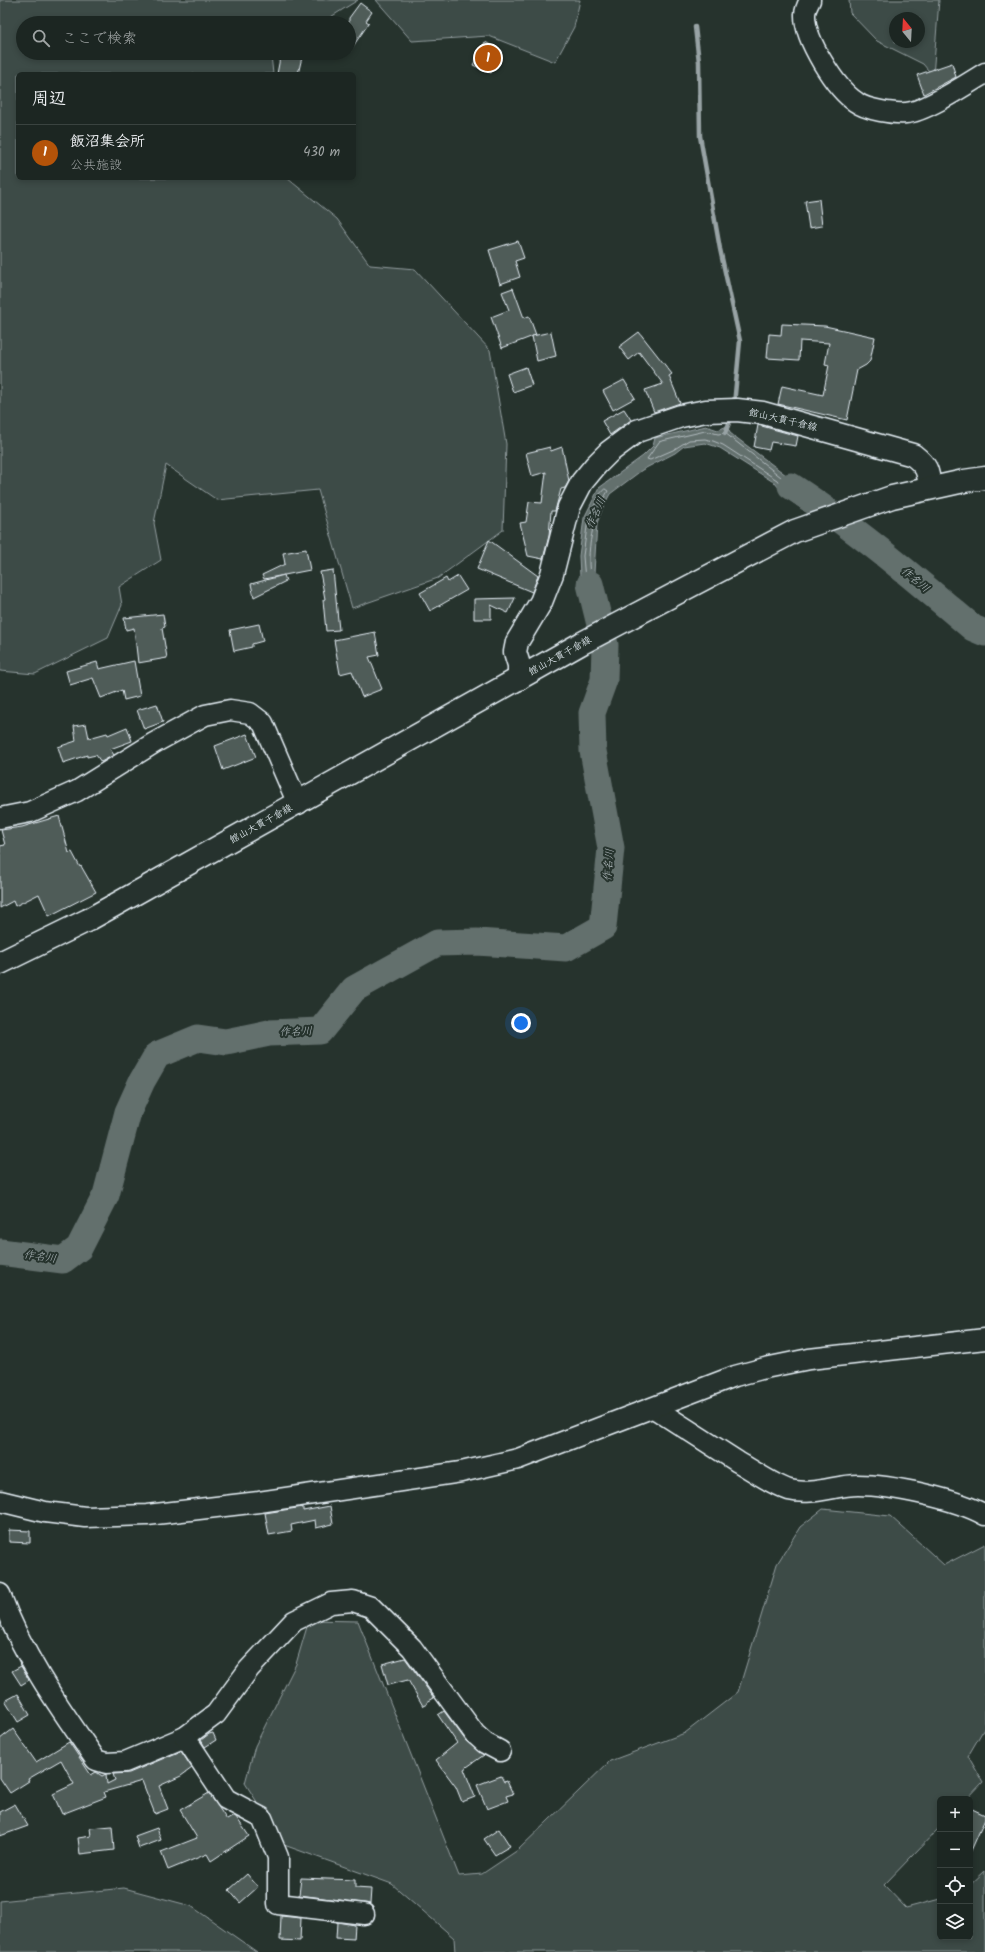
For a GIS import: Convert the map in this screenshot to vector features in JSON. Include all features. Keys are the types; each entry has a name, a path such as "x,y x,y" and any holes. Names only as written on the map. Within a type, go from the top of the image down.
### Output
{"main road":[{"name":"館山大貫千倉線","path":"519,679 519,665 515,652 517,642 541,602 552,574 569,507 585,478 609,452 637,431 681,416 706,411 734,410 762,413 912,455 924,464 928,474 930,488"},
{"name":"館山大貫千倉線","path":"0,963 88,920 298,804 582,643 795,531 892,496 985,478"}],"street":[{"path":"810,0 805,14 808,31 818,54 845,94 857,103 872,109 907,114 927,106 985,73"},
{"path":"0,818 30,812 77,791 154,743 205,715 230,710 250,713 263,723 298,804"},
{"path":"0,1501 45,1512 85,1517 147,1515 259,1502 390,1484 461,1472 507,1462 654,1408 735,1376 765,1368 809,1359 985,1339"},
{"path":"654,1408 767,1479 789,1490 819,1491 858,1485 871,1486 920,1494 974,1509 985,1515"},
{"path":"0,1594 10,1620 45,1686 96,1760 106,1763 125,1762 184,1737 216,1714 248,1669 294,1621 331,1603 353,1601 371,1607 412,1648 474,1734 500,1751"},
{"path":"184,1737 226,1799 262,1818 278,1857 278,1904 364,1914"}],"shaded area":[{"path":"0,0 358,0 332,16 16,16 16,60 272,60 273,72 16,72 16,180 289,180 337,219 370,265 415,269 490,350 506,444 503,530 438,578 352,608 318,490 217,500 166,465 154,523 161,560 119,587 122,605 108,638 35,674 0,671"},
{"path":"376,0 580,0 574,27 555,62 489,36 412,41"},
{"path":"849,0 939,0 933,76 923,64 891,48 925,48 925,12 889,12 889,47 877,41 850,13"},
{"path":"823,1509 890,1516 944,1565 985,1544 985,1727 968,1756 983,1782 970,1796 937,1796 937,1830 884,1885 906,1908 937,1900 937,1940 973,1940 973,1882 985,1871 985,1952 455,1952 454,1938 392,1884 284,1845 245,1783 255,1746 296,1664 309,1620 358,1621 459,1876 482,1874 518,1850 610,1761 685,1733 738,1692 777,1564 800,1527"},
{"path":"124,1888 191,1906 257,1952 0,1952 0,1901"}],"water":[{"path":"706,426 718,430 727,426 730,433 802,487 807,486 829,503 806,512 787,498 775,483 720,448 705,443 684,446 675,453 642,470 610,494 603,507 597,523 594,573 605,617 591,624 580,576 579,556 584,518 599,488 643,456 653,446 655,438"}],"building":[{"path":"360,3 372,12 366,21 369,23 356,42 356,16 350,16"},
{"path":"485,42 502,51 491,73 473,65"},
{"path":"280,60 301,60 298,72 277,72"},
{"path":"952,63 956,77 924,94 917,75"},
{"path":"819,199 822,226 809,228 805,201"},
{"path":"518,241 524,258 515,261 520,277 500,284 489,250"},
{"path":"513,288 524,318 529,316 536,335 502,348 491,317 509,310 502,292"},
{"path":"782,324 825,326 875,337 870,361 857,370 847,420 778,404 782,386 823,395 829,365 825,364 829,343 800,341 799,360 767,358 769,334 781,335"},
{"path":"551,332 556,356 537,361 532,336"},
{"path":"639,332 672,374 669,376 680,403 654,412 645,390 663,384 639,352 629,360 619,347"},
{"path":"526,367 532,385 513,392 507,374"},
{"path":"624,380 635,398 613,410 603,391"},
{"path":"624,409 631,420 610,435 602,421"},
{"path":"758,425 798,436 796,446 771,442 769,450 754,447"},
{"path":"550,447 551,451 562,447 569,481 565,488 561,489 555,511 551,511 549,536 543,559 528,556 520,523 526,522 529,502 542,503 546,472 532,476 526,453"},
{"path":"489,540 538,576 532,592 477,569"},
{"path":"306,549 310,570 264,579 262,575 285,564 283,553"},
{"path":"333,570 339,630 326,631 323,600 325,599 320,572"},
{"path":"284,575 286,581 254,597 251,584"},
{"path":"458,576 467,590 430,611 420,593 446,578 448,582"},
{"path":"515,598 508,613 491,605 491,619 474,619 474,599"},
{"path":"163,614 165,627 162,628 167,658 138,663 134,628 126,630 124,618"},
{"path":"259,624 263,641 252,644 252,647 234,651 230,630"},
{"path":"375,632 379,655 369,657 382,689 362,697 352,671 340,674 334,640"},
{"path":"134,661 140,696 124,700 122,690 101,698 93,678 70,685 66,671 97,662 99,669"},
{"path":"157,704 163,722 144,729 137,710"},
{"path":"86,724 89,738 107,733 108,735 127,727 132,741 110,749 114,755 101,762 96,755 87,757 87,755 63,763 58,747 76,741 74,726"},
{"path":"247,734 256,757 223,770 215,746"},
{"path":"59,816 69,853 72,852 96,892 49,916 39,894 15,906 13,901 0,908 0,846 5,845 1,830 22,827"},
{"path":"330,1506 333,1524 316,1528 315,1520 291,1525 292,1531 269,1535 265,1513 303,1507 303,1511"},
{"path":"9,1530 30,1531 30,1543 9,1542"},
{"path":"405,1658 434,1698 423,1706 408,1680 388,1685 382,1664"},
{"path":"21,1666 29,1680 21,1685 12,1671"},
{"path":"18,1694 30,1715 18,1722 5,1701"},
{"path":"444,1711 466,1741 484,1755 464,1769 475,1797 462,1802 456,1787 436,1760 457,1743 438,1715"},
{"path":"13,1729 36,1762 69,1742 91,1775 96,1772 102,1776 106,1774 107,1784 115,1780 113,1774 129,1773 181,1751 192,1768 181,1776 159,1786 168,1809 155,1814 142,1781 104,1792 106,1797 62,1814 53,1794 74,1784 61,1760 28,1779 29,1781 10,1793 0,1778 0,1739"},
{"path":"213,1733 216,1740 205,1747 201,1740"},
{"path":"501,1776 504,1782 507,1781 513,1794 506,1796 508,1801 487,1809 477,1785"},
{"path":"209,1793 227,1820 234,1816 236,1817 249,1836 211,1861 207,1854 168,1870 161,1852 197,1838 180,1810"},
{"path":"15,1804 28,1826 0,1836 0,1812"},
{"path":"973,1809 985,1815 985,1819 973,1846"},
{"path":"112,1826 114,1850 80,1854 78,1838 91,1836 90,1828"},
{"path":"157,1828 161,1840 139,1848 135,1836"},
{"path":"499,1829 510,1846 495,1855 484,1839"},
{"path":"247,1874 258,1887 240,1903 229,1890"},
{"path":"301,1878 355,1880 355,1888 371,1889 370,1904 299,1895"},
{"path":"281,1916 301,1918 300,1941 280,1940"},
{"path":"337,1922 355,1925 354,1939 336,1938"}],"waterway":[{"path":"695,27 699,62 700,136 720,249 740,341 734,405"},
{"path":"725,433 732,416"},
{"name":"作名川","path":"791,486 862,536 973,628 985,633"},
{"name":"作名川","path":"0,1252 63,1260 79,1248 106,1195 128,1112 142,1081 157,1055 198,1038 226,1042 269,1033 320,1031 354,989 437,943 477,942 566,948 603,927 611,848 593,751 592,713 604,680 605,645 590,584"}],"place":[{"name":"飯沼集会所","path":"488,58"}]}
